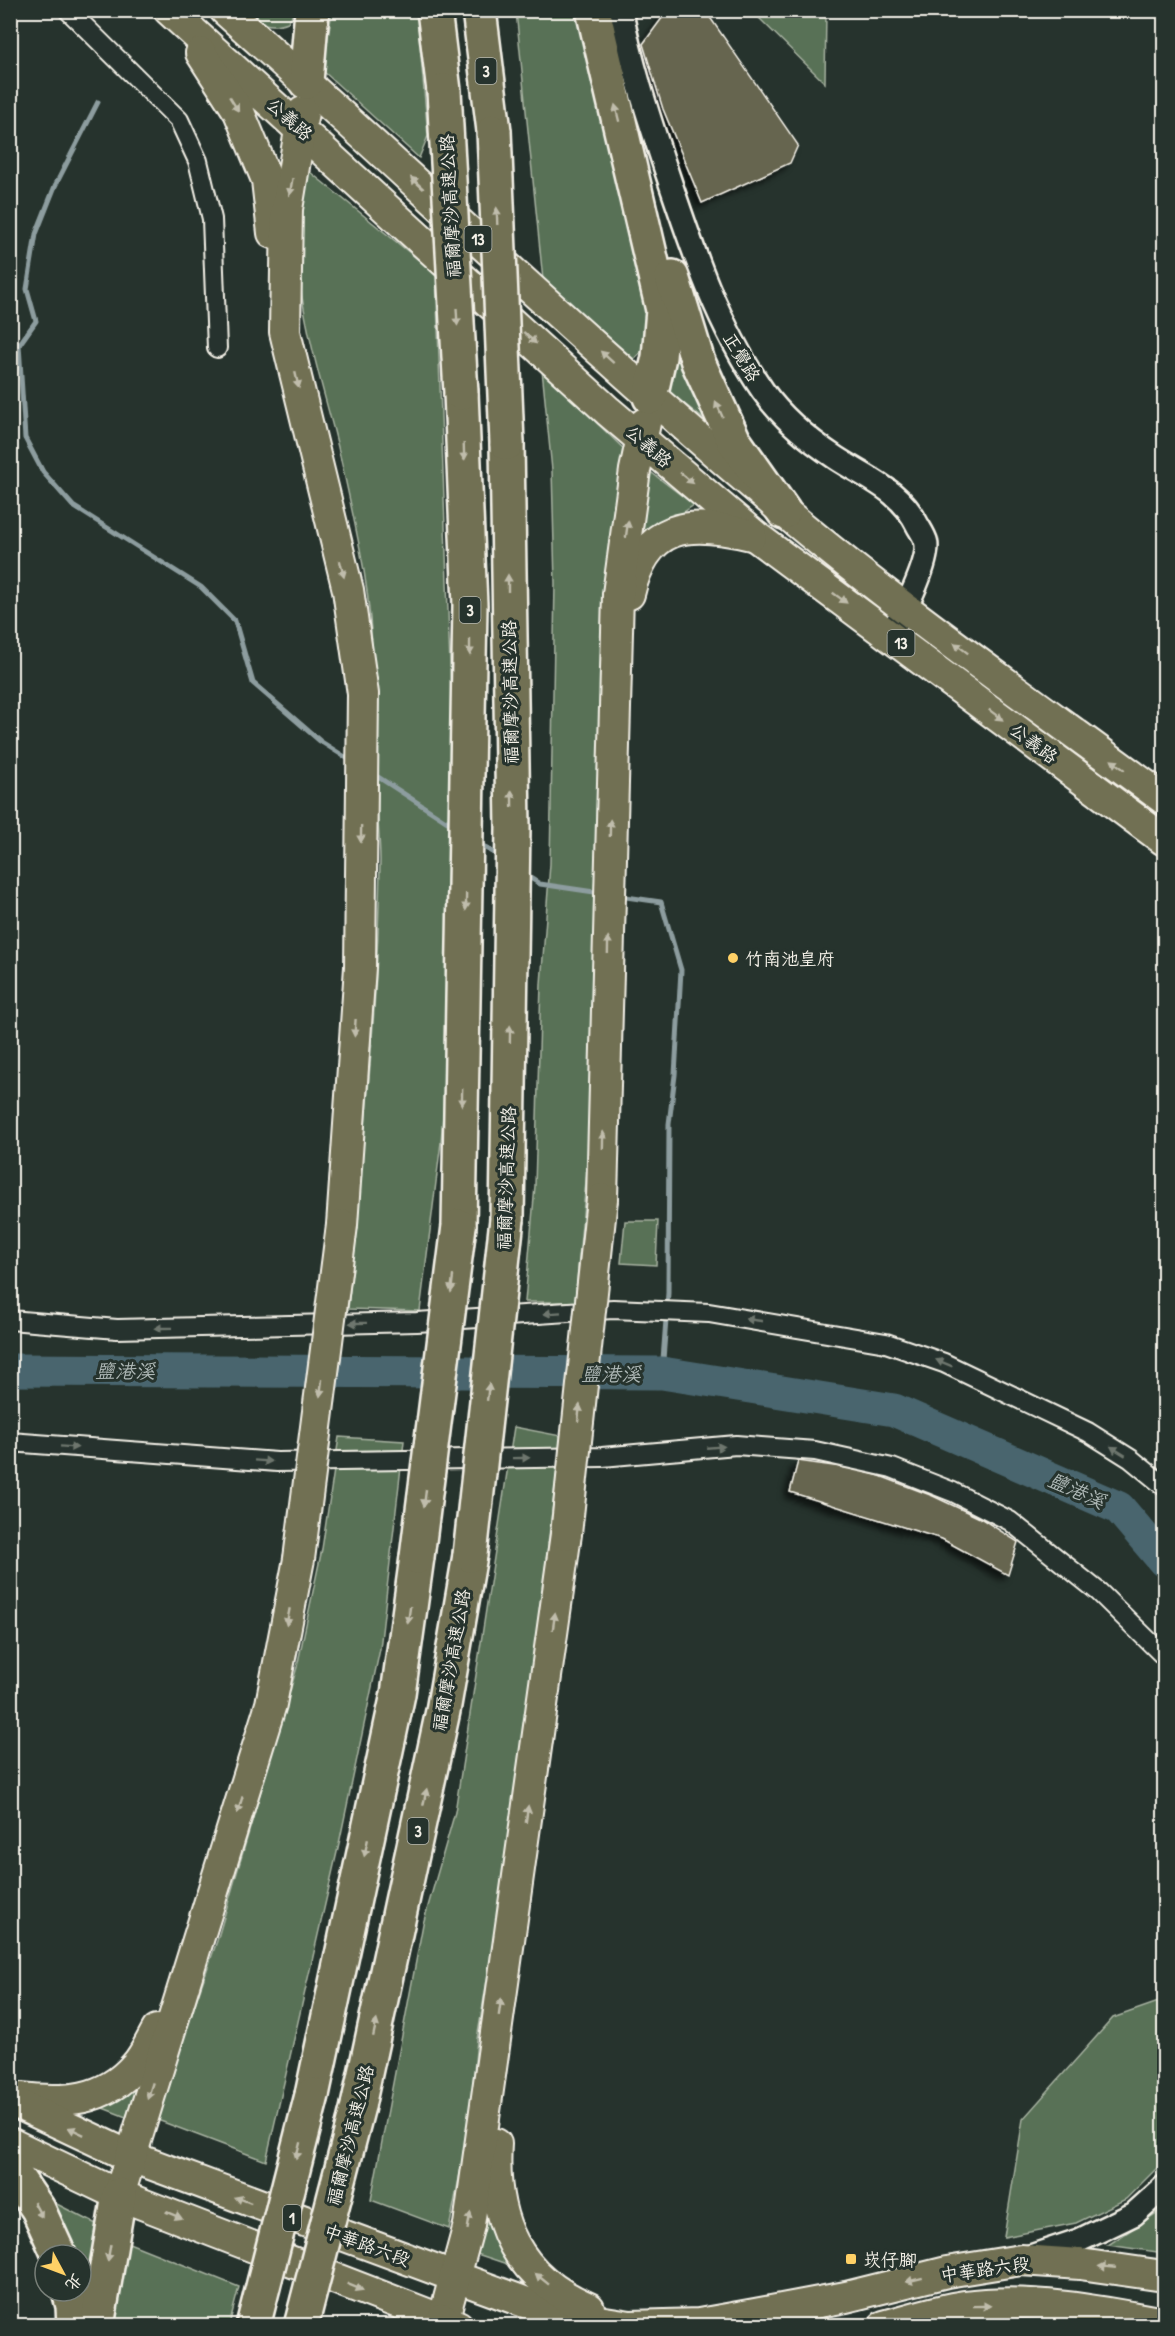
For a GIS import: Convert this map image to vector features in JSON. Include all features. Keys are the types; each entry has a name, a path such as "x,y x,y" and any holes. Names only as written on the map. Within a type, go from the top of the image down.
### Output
{"highway":[{"path":"306,82 312,10"},
{"name":"福爾摩沙高速公路","path":"253,2325 312,2095 398,1694 459,1226 468,835 470,605 444,91 434,10"},
{"name":"福爾摩沙高速公路","path":"301,2325 358,2106 443,1712 470,1555 507,1219 512,865 507,442 494,132 479,10"},
{"path":"593,10 663,310 659,357 650,397"},
{"path":"629,160 675,287 698,362 734,441 784,512"},
{"path":"10,2168 38,2209 54,2243"},
{"path":"96,2325 119,2195"},
{"path":"72,2303 74,2325"}],"main road":[{"name":"公義路","path":"225,10 650,397 784,512 1164,800"},
{"name":"公義路","path":"174,15 642,440 755,536 1164,840"},
{"path":"174,15 239,112 267,180 285,320"},
{"path":"119,2195 129,2156 272,1704 299,1559 342,1225 360,967 363,694 348,590 285,332 287,209 306,82"},
{"path":"447,2324 469,2225 566,1534 602,1199 613,712 618,594 650,397"},
{"path":"613,712 625,611 635,570 658,539 687,526 715,526 755,536"},
{"path":"10,2099 53,2102 98,2095 135,2066 161,2023 205,1917"},
{"path":"495,2044 499,2105 495,2166 497,2200 505,2228 534,2273 565,2298 630,2325"},
{"name":"中華路六段","path":"10,2099 129,2156 456,2277 580,2318 630,2325 710,2322 846,2297 947,2272 1021,2260 1080,2264 1164,2276"},
{"name":"1","path":"10,2143 119,2195 447,2324"},
{"name":"中華路六段","path":"884,2325 965,2306 1017,2305 1076,2308 1164,2324"}],"street":[{"path":"69,10 179,120 198,161 212,219 218,348"},
{"name":"正覺路","path":"621,10 631,60 682,218 726,331 764,392 798,430 837,458 888,488 910,509 927,543 921,571 907,607 889,634"},
{"path":"10,1320 117,1329 417,1322 613,1309 687,1311 809,1328 886,1342 944,1363 1088,1432 1131,1460 1164,1486"},
{"path":"10,1443 277,1462 602,1457 736,1445 815,1452 892,1468 953,1492 1010,1521 1099,1592 1164,1656"},
{"path":"1021,2260 1080,2240 1134,2214 1164,2187"}],"green space":[{"path":"247,11 295,11 288,22 270,25 256,19"},
{"path":"332,11 417,11 428,136 419,158 323,71"},
{"path":"516,11 578,11 609,156 647,302 646,347 634,359 543,280"},
{"path":"752,11 826,11 825,83"},
{"path":"310,172 436,274 453,751 449,1035 441,1142 420,1311 348,1309 373,1029 380,851 376,794 372,637 365,578 341,460 302,300 298,264 297,230 301,199"},
{"path":"674,321 715,428 668,391"},
{"path":"542,370 627,452 592,1115 575,1302 525,1302 535,1186 541,984 550,864 555,583 552,470"},
{"path":"648,470 694,505 637,548"},
{"path":"625,1221 658,1221 656,1265 621,1263"},
{"path":"514,1427 561,1436 526,1730 506,1870 477,2039 469,2128 449,2229 371,2200 423,1924 455,1812"},
{"path":"339,1437 404,1441 380,1649 340,1839 266,2161 155,2119 217,1941 297,1667 322,1549"},
{"path":"1164,2000 1164,2161 1126,2199 1076,2223 1004,2237 1023,2119 1113,2018"},
{"path":"137,2075 138,2088 126,2117 90,2103"},
{"path":"483,2183 510,2265 471,2252"},
{"path":"41,2196 102,2227 93,2271 93,2243 62,2243"},
{"path":"1164,2208 1164,2253 1108,2245"},
{"path":"129,2243 239,2287 229,2325 112,2326"},
{"path":"82,2303 86,2303 82,2325"}],"building":[{"path":"668,10 707,13 798,145 790,163 702,203 663,109 643,44"},
{"path":"798,1461 855,1469 880,1476 933,1496 982,1519 1018,1542 1008,1575 942,1539 790,1492"}],"waterway":[{"path":"19,345 36,321 27,289 36,234 55,186 98,102"},
{"path":"10,339 19,345 25,438 43,472 73,506 201,587 235,621 253,683 320,741 353,762"},
{"path":"372,773 455,827"},
{"path":"477,842 502,858"},
{"path":"524,874 540,884 601,893"},
{"path":"619,896 661,902 681,970 675,1075 669,1124 668,1293 662,1373"},
{"name":"鹽港溪","path":"10,1370 662,1373 894,1410 1119,1508 1164,1561"}],"place":[{"name":"竹南池皇府","path":"733,958"},
{"name":"崁仔腳","path":"851,2259"}]}
